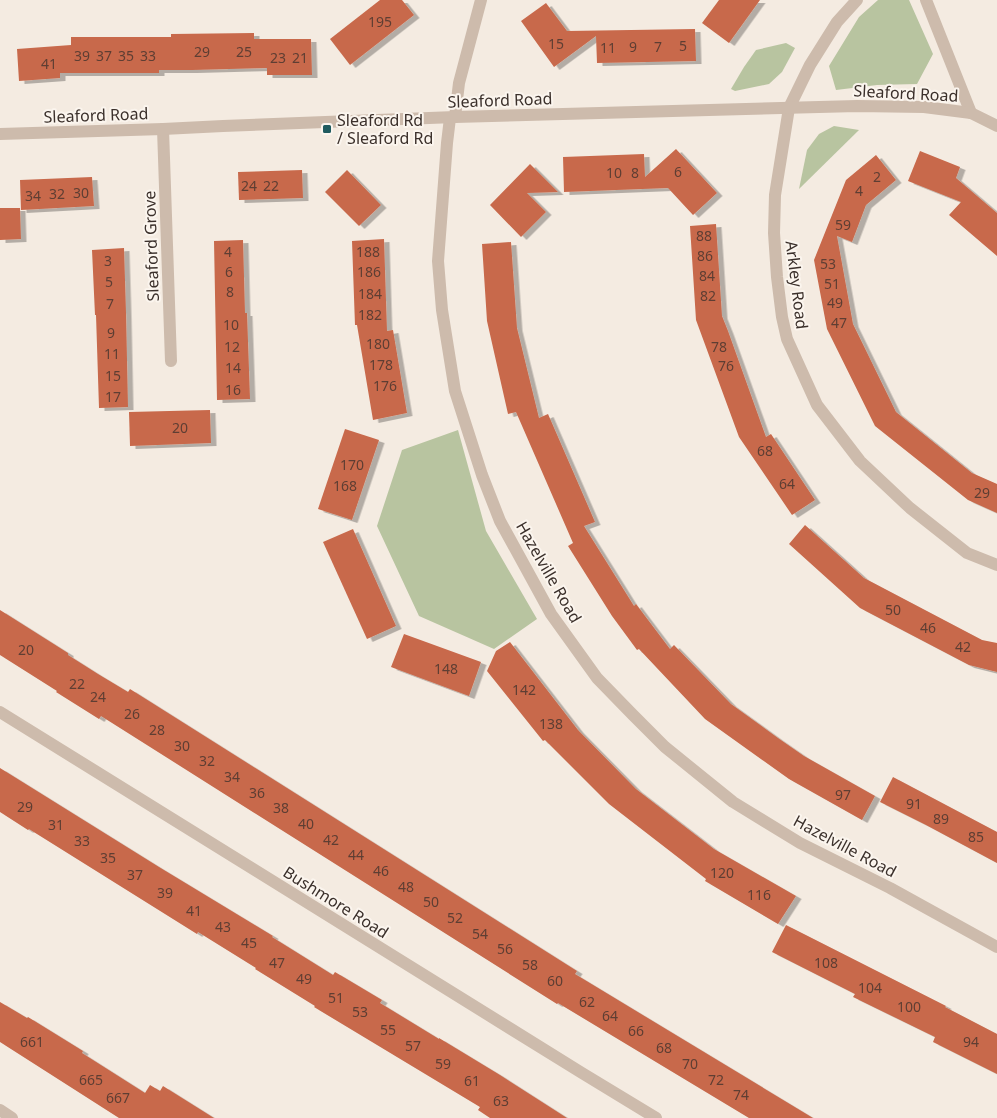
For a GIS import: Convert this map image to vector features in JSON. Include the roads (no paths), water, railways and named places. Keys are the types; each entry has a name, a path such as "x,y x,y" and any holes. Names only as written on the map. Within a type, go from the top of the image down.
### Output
{"street":[{"name":"Hazelville Road","path":"481,0 459,83 447,143 438,261 442,310 455,391 482,475 500,522 551,614 597,678 665,747 733,802 800,843 890,888 997,946"},
{"name":"Arkley Road","path":"857,0 837,22 810,65 789,108 775,195 774,233 777,277 787,339 817,405 860,461 910,508 967,553 997,564"},
{"path":"926,0 971,113"},
{"name":"Sleaford Road","path":"0,134 452,117 857,106 924,107 971,113 997,126"},
{"name":"Sleaford Grove","path":"163,129 171,361"},
{"name":"Bushmore Road","path":"0,712 656,1118"},
{"path":"0,1110 12,1118"}],"place":[{"name":"Sleaford Rd / Sleaford Rd","path":"327,129"}]}
